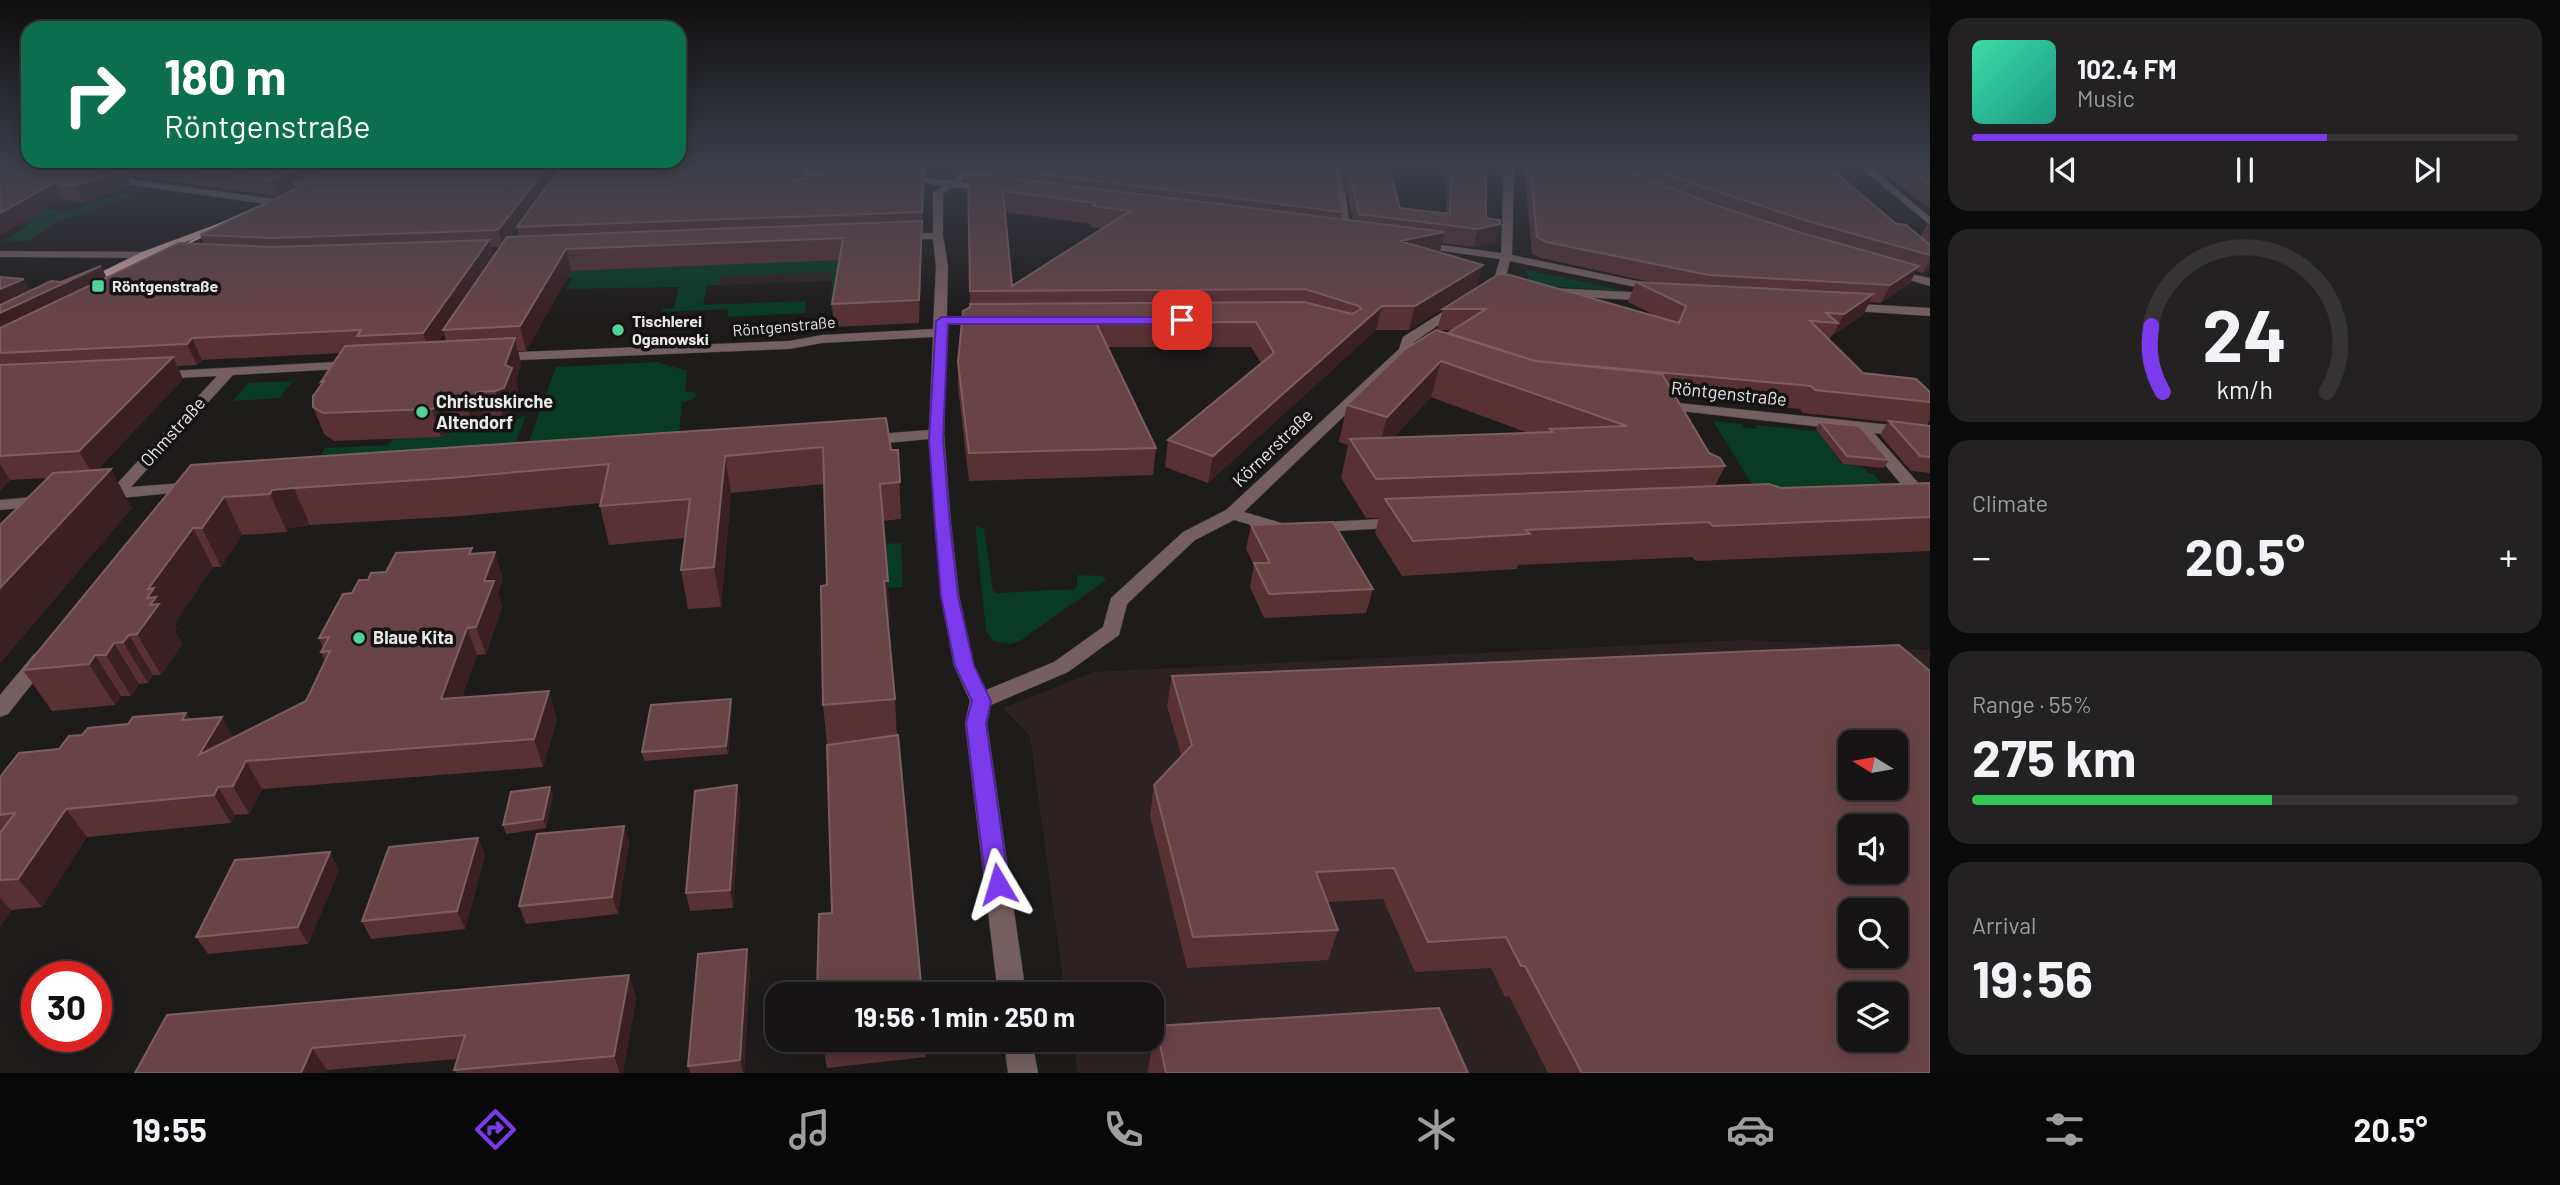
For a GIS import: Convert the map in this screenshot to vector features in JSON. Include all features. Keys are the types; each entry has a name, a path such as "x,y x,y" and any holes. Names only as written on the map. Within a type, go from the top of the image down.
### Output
{"main road":[{"path":"73,289 238,219"},
{"path":"155,270 175,259 210,231"}],"street":[{"path":"938,216 944,325 936,434 950,596 964,666 981,701 976,723 1010,982"},
{"path":"1344,216 1348,237"},
{"path":"1491,288 1500,281 1506,257 1507,216"},
{"path":"890,238 938,236"},
{"path":"1402,243 1506,257 1673,295 1533,291"},
{"path":"0,254 152,255 175,259"},
{"path":"1881,269 1930,282"},
{"path":"1491,288 1511,290"},
{"name":"Körnerstraße","path":"981,701 1061,667 1112,630 1118,602 1189,536 1232,514 1410,351 1408,340 1491,288"},
{"path":"1835,306 1930,312"},
{"name":"Röntgenstraße","path":"478,358 789,345 944,325"},
{"path":"136,376 362,364"},
{"name":"Ohmstraße","path":"118,492 228,372"},
{"name":"Röntgenstraße","path":"1670,421 1654,405 1930,434"},
{"path":"1862,428 1927,504 1902,505"},
{"path":"847,441 936,434"},
{"path":"87,496 205,487"},
{"path":"161,511 180,488"},
{"path":"0,505 62,499"},
{"path":"1232,514 1284,529 1422,522"},
{"path":"0,709 51,647"},
{"path":"1020,1052 1023,1073"}],"shaded area":[{"path":"832,272 832,281 719,285 721,276"},
{"path":"1743,640 1930,650 1930,1073 1078,1073 1074,1052 1164,1052 1164,982 1063,982 1030,736 1003,708 1094,672"}],"green space":[{"path":"0,216 74,216 57,222 27,241 2,242 33,221 0,222"},
{"path":"865,258 853,309 831,310 832,272 721,276 719,285 707,285 703,305 805,301 806,313 729,317 727,309 663,312 663,309 674,308 679,287 566,289 573,278 566,277 570,271"},
{"path":"1527,270 1626,291 1529,285"},
{"path":"657,362 687,371 685,391 698,393 691,400 682,403 679,433 528,444 556,367"},
{"path":"293,381 279,398 233,401 248,383"},
{"path":"526,415 515,444 318,458 325,448 387,445 395,438 505,424"},
{"path":"1713,421 1742,424 1745,428 1756,429 1755,425 1836,433 1853,451 1831,449 1842,464 1863,467 1868,473 1874,474 1894,498 1794,494 1752,484"},
{"path":"975,526 984,529 993,591 997,593 1074,589 1077,587 1077,575 1103,576 1106,580 1020,641 1010,644 993,641 986,630"},
{"path":"901,543 903,587 887,588 883,544"}],"building":[{"path":"239,216 509,216 498,230 273,238 200,235"},
{"path":"525,216 812,216 517,227"},
{"path":"969,216 1005,216 1012,286 1122,216 1316,216 1445,232 1400,241 1483,265 1415,306 1382,306 1213,456 1168,440 1274,353 1256,322 1096,323 1156,448 969,453 958,362 963,311 970,307 970,304 1304,302 1352,314 1361,309 1359,306 1305,289 970,291"},
{"path":"1375,216 1486,216 1500,220 1500,224 1478,229"},
{"path":"1535,216 1749,216 1919,266 1890,285 1709,275 1546,242 1537,237"},
{"path":"1793,216 1887,216 1896,224 1906,225 1930,245 1930,255"},
{"path":"922,221 919,300 832,304 843,238 566,249 520,326 443,330 507,237"},
{"path":"489,240 423,333 357,336 361,330 192,338 187,344 0,353 0,328 179,243 273,247"},
{"path":"101,266 0,313 0,305 51,281 61,282"},
{"path":"1499,274 1679,323 1686,306 1636,282 1873,294 1844,314 1826,313 1838,323 1810,321 1863,373 1916,379 1930,392 1930,402 1815,390 1811,386 1535,361 1448,333 1486,309 1443,309"},
{"path":"0,277 24,279 0,289"},
{"path":"1436,330 1535,361 1662,374 1709,453 1720,458 1725,466 1376,479 1350,439 1553,432 1550,429 1627,426 1441,361 1387,417 1347,405 1404,350"},
{"path":"515,338 505,365 512,368 504,388 477,392 474,398 465,402 445,403 432,409 323,413 313,407 313,396 345,346"},
{"path":"173,357 79,451 0,456 0,365"},
{"path":"886,418 891,450 898,450 900,482 880,484 888,581 884,581 895,699 823,705 821,586 827,585 823,447 725,456 714,567 681,570 690,499 600,506 609,464 294,488 272,490 270,494 224,497 202,528 193,528 148,589 154,588 147,598 156,597 150,605 159,604 137,634 129,635 123,642 114,643 106,655 95,655 89,664 23,670 191,465"},
{"path":"1889,421 1930,426 1930,457 1920,456"},
{"path":"1820,422 1859,426 1889,460 1847,456"},
{"path":"111,469 0,588 0,525 53,473"},
{"path":"1930,483 1930,517 1713,526 1709,522 1526,530 1530,534 1413,541 1385,499 1769,484 1781,488"},
{"path":"1333,522 1373,589 1269,594 1254,563 1270,563 1251,525"},
{"path":"472,548 469,554 495,552 484,581 494,581 476,627 467,628 441,699 549,691 534,739 246,761 233,786 218,787 214,795 66,809 18,879 0,880 0,833 15,813 0,815 0,777 19,753 59,749 69,736 82,735 88,728 128,724 133,717 186,713 182,720 222,717 199,755 306,701 330,651 321,652 329,637 319,638 343,594 352,593 359,580 368,580 371,573 386,572 396,553"},
{"path":"1899,645 1930,671 1930,1073 1582,1073 1525,966 1521,966 1506,937 1428,942 1394,868 1316,872 1338,930 1193,937 1154,785 1192,745 1172,676"},
{"path":"731,699 726,746 642,752 651,705"},
{"path":"898,735 921,982 817,982 819,914 832,913 827,745"},
{"path":"737,785 730,890 686,893 695,791"},
{"path":"550,787 543,819 503,825 511,792"},
{"path":"624,826 612,897 519,906 537,834"},
{"path":"478,838 457,911 362,921 389,847"},
{"path":"330,852 298,927 196,937 235,860"},
{"path":"747,949 740,1060 688,1066 698,954"},
{"path":"629,975 614,1056 454,1070 465,1035 312,1048 301,1073 135,1073 167,1015"},
{"path":"1439,1008 1468,1073 1166,1073 1162,1052 1164,1052 1164,1025"}],"tram line":[{"path":"207,230 238,216"},
{"path":"170,252 217,229"},
{"path":"89,285 168,248"}],"place":[{"name":"Röntgenstraße","path":"98,286"},
{"name":"Tischlerei Oganowski","path":"618,330"},
{"name":"Christuskirche Altendorf","path":"422,412"},
{"name":"Blaue Kita","path":"359,638"}],"route":[{"path":"998,884 976,723 981,701 964,666 950,596 942,524 936,439 937,376 942,321 1182,320"}]}
